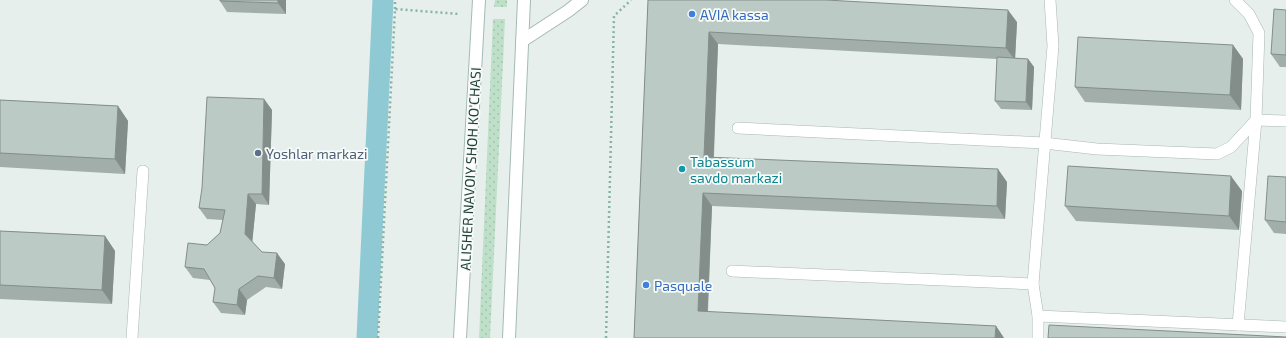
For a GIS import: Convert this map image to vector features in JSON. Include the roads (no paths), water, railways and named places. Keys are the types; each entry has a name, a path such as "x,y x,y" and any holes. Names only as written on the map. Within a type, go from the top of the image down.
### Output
{"main road":[{"name":"ALISHER NAVOIY SHOH KO'CHASI","path":"460,338 479,0"},
{"path":"509,338 524,0"},
{"path":"522,41 568,12 582,0"}],"lane":[{"path":"1038,338 1038,316 1033,284 1053,46 1050,0"},
{"path":"1235,0 1249,14 1259,33 1256,120 1238,325"},
{"path":"738,128 1044,143 1097,149 1217,154 1231,147 1256,120 1286,121"},
{"path":"132,338 143,171"},
{"path":"732,271 1033,284"},
{"path":"1038,316 1286,327"}],"waterway":[{"path":"367,338 383,0"}],"place":[{"name":"AVIA kassa","path":"692,14"},
{"name":"Yoshlar markazi","path":"258,153"},
{"name":"Tabassum savdo markazi","path":"682,169"},
{"name":"Pasquale","path":"646,285"}]}
